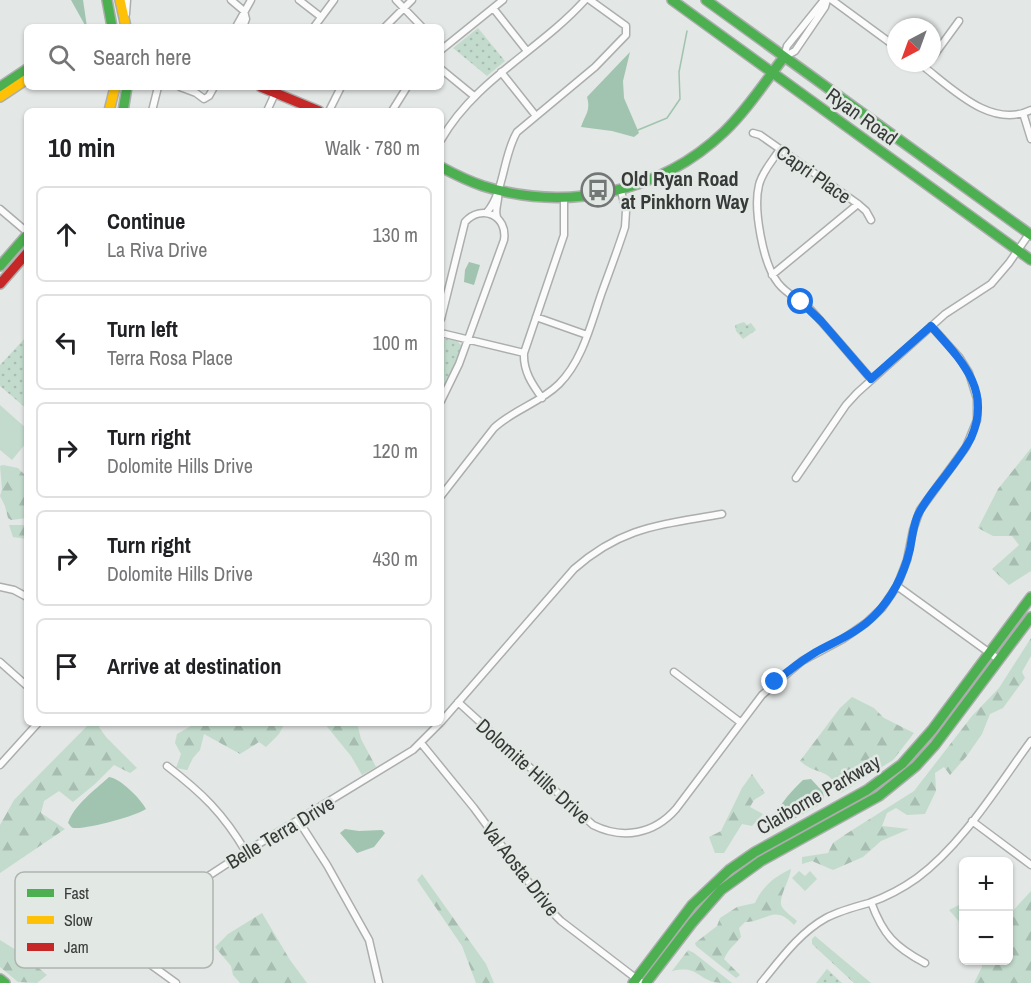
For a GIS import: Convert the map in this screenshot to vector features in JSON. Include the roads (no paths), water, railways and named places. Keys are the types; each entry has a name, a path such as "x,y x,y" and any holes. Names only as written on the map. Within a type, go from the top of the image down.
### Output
{"main road":[{"path":"107,0 111,24"},
{"path":"120,0 125,24"},
{"name":"Ryan Road","path":"672,0 1031,260"},
{"name":"Ryan Road","path":"706,0 1030,235"},
{"path":"444,168 498,190 534,197 564,198 621,191 668,172 704,149 732,124 784,57"},
{"path":"0,87 24,71"},
{"path":"0,97 24,81"},
{"path":"110,108 114,90"},
{"path":"124,108 126,90"},
{"path":"276,90 311,108"},
{"path":"0,266 24,238"},
{"path":"0,284 24,256"},
{"name":"Claiborne Parkway","path":"639,982 692,905 729,870 754,852 867,790 902,764 924,741 1031,597"},
{"name":"Claiborne Parkway","path":"639,982 721,890 761,861 879,796 910,771 931,750 1031,617"},
{"path":"0,979 5,983"}],"street":[{"path":"125,24 127,0"},
{"path":"231,0 244,12 246,19 244,24"},
{"path":"238,24 250,0"},
{"path":"299,0 321,17"},
{"path":"316,24 334,0"},
{"path":"396,0 419,24"},
{"path":"388,24 412,0"},
{"path":"444,46 503,0"},
{"path":"444,136 474,96 566,21 585,0"},
{"path":"487,212 498,190 513,140 523,126 609,55 626,35 626,26 590,0"},
{"path":"784,57 787,46 826,0"},
{"path":"832,0 887,40"},
{"path":"493,8 527,51"},
{"path":"941,46 959,21"},
{"path":"444,71 474,96"},
{"path":"501,72 536,116"},
{"path":"936,72 982,109 999,115 1031,110"},
{"path":"154,108 157,90"},
{"path":"188,90 204,99 212,90"},
{"path":"268,108 276,90"},
{"path":"330,108 340,90"},
{"path":"394,108 405,90"},
{"path":"1023,113 1031,140"},
{"name":"Capri Place","path":"753,133 760,135 858,204 871,220"},
{"path":"780,149 762,176 758,196 765,259 772,275 786,292 807,307 871,379"},
{"path":"497,218 495,212 500,198 498,190"},
{"path":"444,492 494,428 503,420 542,398 558,385 580,353 625,226 626,211 621,191"},
{"path":"542,398 523,361 564,235 564,198"},
{"path":"772,275 858,204"},
{"path":"0,209 24,231"},
{"path":"444,306 463,227 470,217 487,212 503,225 504,240 444,394"},
{"path":"796,478 846,405 871,379 945,314 982,291 1001,273 1030,235"},
{"path":"536,317 587,335"},
{"name":"Dolomite Hills Drive","path":"458,702 585,820 601,829 620,834 646,830 670,815 762,694 788,671 866,623 882,608 897,586 907,560 920,510 966,447 976,420 977,399 969,373 959,357 931,326"},
{"path":"444,334 524,353"},
{"name":"Belle Terra Drive","path":"444,718 574,569 594,553 632,532 722,514"},
{"path":"897,586 998,659"},
{"path":"0,587 24,595"},
{"path":"0,662 24,683"},
{"path":"674,672 740,722"},
{"path":"0,765 35,726"},
{"name":"Belle Terra Drive","path":"213,873 363,782 421,743 436,726"},
{"path":"761,983 815,925 837,913 871,902 900,889 928,870 953,846 1031,741"},
{"name":"Val Aosta Drive","path":"421,743 474,807 547,907 561,921 639,982"},
{"path":"0,751 7,757"},
{"path":"167,766 209,801 227,822 246,852"},
{"path":"298,820 327,865 369,940 379,983"},
{"path":"972,821 1031,865"},
{"path":"871,902 881,926 892,942 925,963"},
{"path":"155,968 176,983"}],"waterway":[{"path":"638,130 667,118 680,99 679,72 687,31"}],"place":[{"name":"Old Ryan Road at Pinkhorn Way","path":"598,190"}]}
